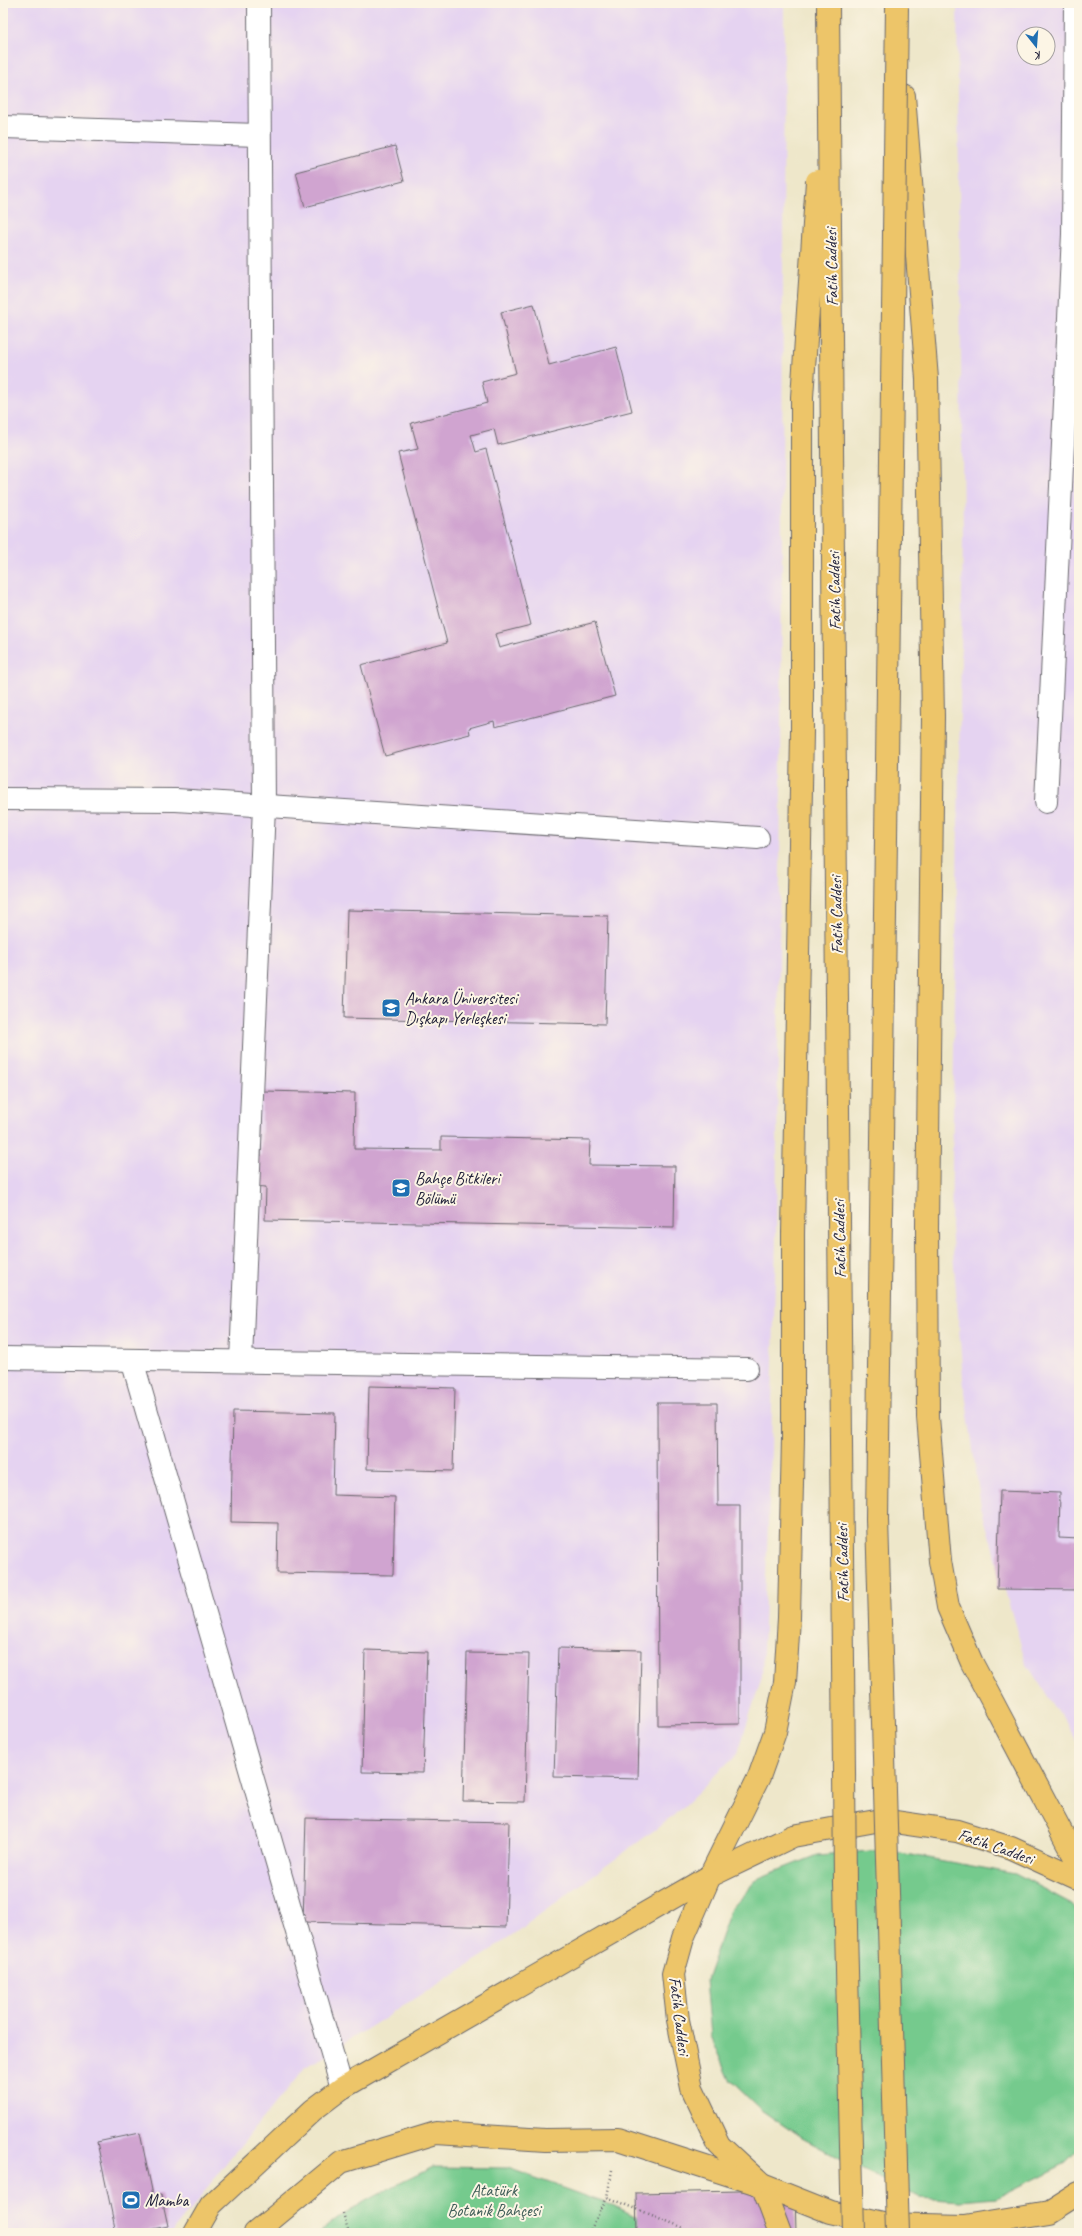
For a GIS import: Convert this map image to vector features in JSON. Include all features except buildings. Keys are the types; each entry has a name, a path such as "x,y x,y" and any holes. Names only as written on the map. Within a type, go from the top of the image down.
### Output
{"main road":[{"path":"195,2233 211,2205 314,2110 342,2088 710,1876 759,1777 775,1732 785,1682 789,1618 793,1438 793,1234 802,724 802,397 828,5"},
{"name":"Fatih Caddesi","path":"828,5 845,1875 853,2233"},
{"path":"897,5 927,379 933,717 926,1227 928,1417 940,1561 948,1607 972,1663 1079,1865"},
{"name":"Fatih Caddesi","path":"897,5 877,1519 898,2233"},
{"name":"Fatih Caddesi","path":"1079,1879 1011,1848 957,1831 881,1820 793,1836 710,1876 683,1938 673,1974 678,2020 692,2088 719,2145 762,2185 830,2212 884,2224 965,2226 1049,2212 1079,2193"},
{"path":"255,2233 342,2162 436,2133 545,2140 618,2139 762,2185 780,2233"},
{"path":"1035,2233 1049,2212"}],"street":[{"path":"241,1361 264,806 259,3"},
{"path":"1046,802 1073,234 1076,3"},
{"path":"3,127 259,135"},
{"path":"3,799 176,800 758,838"},
{"path":"3,1358 747,1369"},
{"path":"132,1360 342,2088"}],"path":[{"path":"590,2233 607,2197 618,2139"},
{"path":"607,2197 684,2228 691,2233"},
{"path":"343,2213 349,2233"}],"shaded area":[{"name":"Ankara Üniversitesi Dışkapı Yerleşkesi","path":"3,3 784,3 781,781 776,1234 771,1450 762,1676 738,1753 671,1818 486,1954 305,2068 230,2158 172,2233 3,2233"},
{"path":"957,3 1079,3 1079,1744 1026,1663 981,1507 963,1379 951,1227 963,538"}],"green space":[{"path":"884,1850 1015,1874 1072,1904 1079,1913 1079,2149 1066,2163 996,2198 960,2201 920,2198 802,2138 761,2110 731,2081 711,2036 706,1980 731,1908 759,1878 817,1855"},
{"name":"Atatürk Botanik Bahçesi","path":"433,2167 508,2168 619,2208 668,2233 320,2233 333,2222 360,2204"}],"place":[{"name":"Ankara Üniversitesi Dışkapı Yerleşkesi","path":"391,1008"},
{"name":"Bahçe Bitkileri Bölümü","path":"401,1188"},
{"name":"Mamba","path":"131,2200"}]}
